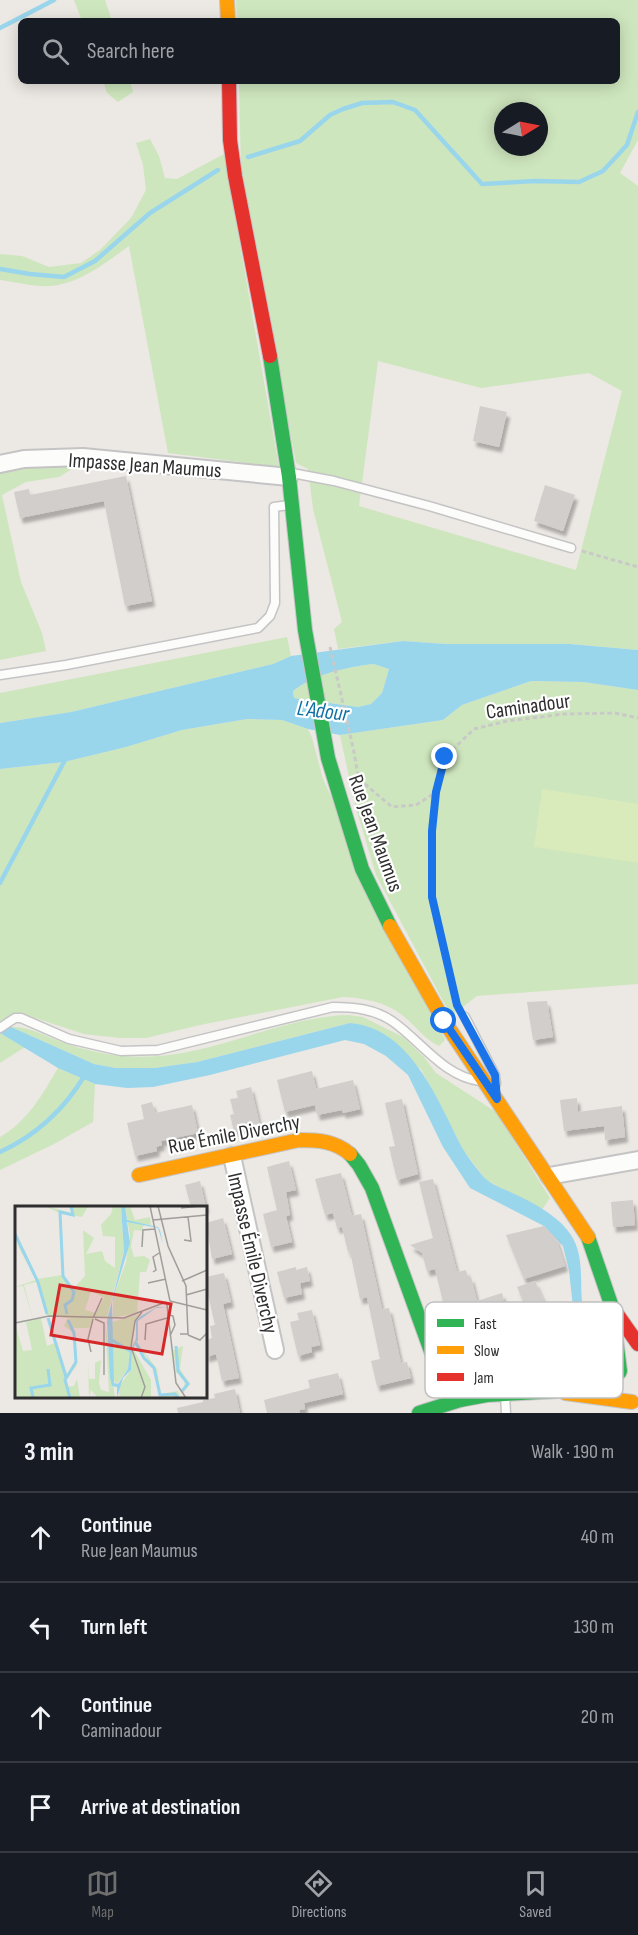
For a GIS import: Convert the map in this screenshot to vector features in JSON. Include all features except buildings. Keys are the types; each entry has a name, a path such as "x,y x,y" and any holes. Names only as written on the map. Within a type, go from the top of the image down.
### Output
{"main road":[{"path":"227,0 228,18"},
{"name":"Rue Jean Maumus","path":"229,84 230,140 235,176 276,386 289,475 305,630 328,758 362,869 386,919 444,1021 588,1236 610,1302"},
{"name":"Rue Émile Diverchy","path":"140,1175 299,1140 322,1139 345,1149 361,1167 372,1188 425,1335"},
{"path":"623,1323 638,1344"},
{"path":"623,1373 635,1404"},
{"path":"419,1413 473,1398"},
{"path":"614,1398 635,1404"}],"street":[{"name":"Impasse Jean Maumus","path":"0,464 24,459 83,457 289,475"},
{"name":"Impasse Émile Diverchy","path":"232,1156 275,1350"},
{"path":"549,1176 638,1160"}],"lane":[{"path":"289,475 334,481 571,548"},
{"path":"0,675 78,663 258,628 270,616 275,603 274,507 292,505"},
{"path":"0,1028 21,1018 69,1040 121,1051 158,1050 333,1007 355,1008 371,1011 391,1021 460,1076 468,1080 483,1081"},
{"path":"465,1017 495,1075 497,1099"},
{"path":"505,1398 506,1413"}],"path":[{"path":"571,548 638,567"},
{"path":"329,642 354,752"},
{"name":"Caminadour","path":"465,1017 457,1005 432,897 432,831 436,792 445,757 474,729 507,721 564,714 615,713 638,717"},
{"path":"357,778 393,807 416,805 436,792"}],"green space":[{"path":"74,0 105,0 111,18 81,18"},
{"path":"236,0 638,0 638,140 620,173 638,186 638,650 570,644 446,644 403,641 338,649 334,629 342,622 313,509 308,469 296,463 241,172 239,84 620,84 620,18 237,18","holes":["378,361 481,388 589,373 622,391 576,570 359,506"]},
{"path":"104,84 131,84 133,92 118,102 107,93"},
{"path":"150,139 159,156 165,178 177,179 224,154 279,467 168,453 129,246 83,277 62,284 39,286 0,280 0,254 22,256 49,267 81,263 100,250 131,218 146,190 143,165 136,143"},
{"path":"73,452 72,469 59,477 26,482 2,495 21,582 42,633 46,651 0,660 0,459"},
{"path":"287,637 291,656 273,664 71,712 0,723 0,693"},
{"path":"374,664 389,669 382,693 371,704 358,707 294,698 293,691 311,680 342,669"},
{"path":"531,681 583,682 638,690 638,984 477,996 451,1016 376,875 355,805 340,735 443,720 462,705"},
{"path":"247,719 282,720 308,729 323,779 445,1040 439,1046 389,1007 366,1000 343,997 146,1038 84,1034 23,1014 15,1014 0,1022 0,769 64,762 182,730"},
{"path":"542,789 638,804 638,863 534,847"},
{"path":"348,1015 363,1017 403,1037 424,1057 436,1073 496,1112 550,1198 542,1210 486,1180 464,1151 421,1069 350,1023 197,1062 154,1068 116,1068 94,1064 11,1027 30,1029 95,1052 146,1057 183,1053 300,1022"},
{"path":"0,1033 25,1047 0,1063"},
{"path":"58,1068 95,1084 93,1122 0,1170 0,1137 10,1131 26,1115"}],"water":[{"name":"L'Adour","path":"403,641 446,644 570,644 638,650 638,690 583,682 531,681 462,705 443,720 340,735 308,729 282,720 247,719 182,730 64,762 0,769 0,723 71,712 273,664 291,656","holes":["374,664 389,669 382,693 371,704 358,707 294,698 293,691 331,672"]},
{"path":"0,1022 94,1064 116,1068 154,1068 197,1062 350,1023 372,1028 390,1038 420,1070 465,1152 484,1178 543,1209 559,1221 571,1235 580,1259 583,1302 572,1302 569,1270 563,1246 544,1226 470,1188 443,1147 408,1075 386,1056 364,1044 345,1040 210,1075 153,1087 127,1088 95,1084 58,1068 0,1033"}],"waterway":[{"path":"19,18 54,0"},
{"path":"0,28 18,19"},
{"path":"248,157 300,141 330,115 343,109 362,103 393,102 415,110 482,184 536,181 579,182 603,171 627,145 638,112"},
{"path":"0,269 64,277 95,261 150,213 218,170"},
{"path":"0,883 66,758"},
{"path":"0,1152 26,1138 48,1120 59,1110 85,1075"}],"traffic: fast":[{"path":"270,356 289,477 305,630 328,758 362,869 390,926"},
{"path":"350,1154 372,1188 425,1335"},
{"path":"588,1237 610,1302"},
{"path":"419,1413 471,1398"}],"traffic: slow":[{"path":"227,0 228,18"},
{"path":"390,926 444,1021 588,1237"},
{"path":"139,1175 299,1140 326,1142 350,1154"},
{"path":"602,1398 632,1402"}],"traffic: jam":[{"path":"229,84 230,140 235,176 270,356"},
{"path":"623,1323 638,1344"}],"route":[{"path":"444,1021 497,1099 495,1075 457,1005 432,897 432,831 436,792 445,757"}]}
